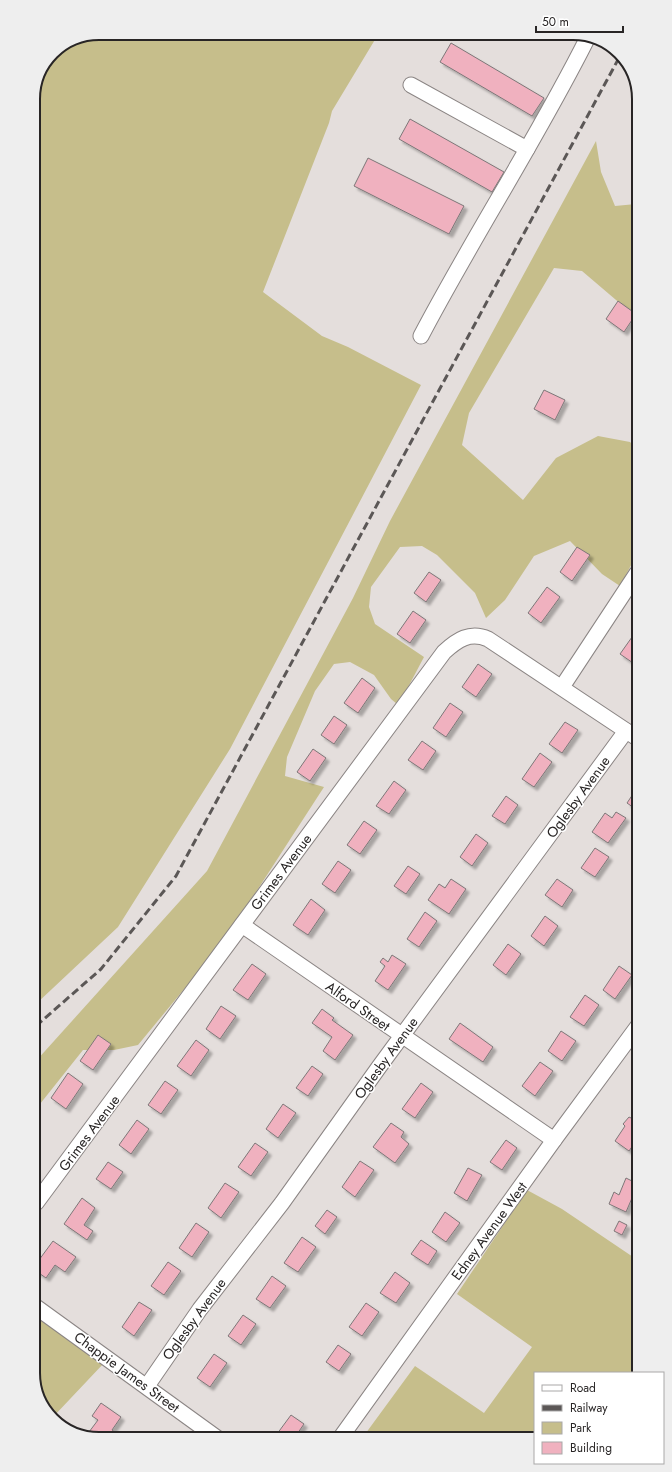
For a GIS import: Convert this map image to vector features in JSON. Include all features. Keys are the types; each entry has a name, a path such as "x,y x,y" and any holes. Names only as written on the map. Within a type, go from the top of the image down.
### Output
{"street":[{"path":"421,336 451,278 562,89 586,42"},
{"path":"412,85 527,150"},
{"path":"562,687 632,581"},
{"name":"Grimes Avenue","path":"40,1198 444,652 456,641 470,635 483,636 525,662 632,735"},
{"name":"Oglesby Avenue","path":"147,1386 200,1309 282,1203 401,1036 632,735"},
{"name":"Alford Street","path":"242,925 554,1140"},
{"name":"Edney Avenue West","path":"345,1432 554,1140 632,1034"},
{"name":"Chappie James Street","path":"40,1310 209,1432"}],"green space":[{"path":"375,40 332,111 329,123 263,292 322,336 348,347 421,385 230,749 118,927 40,1000 40,95 42,84 46,73 57,57 66,50 88,41"},
{"path":"596,141 601,172 615,206 632,204 632,314 582,271 554,268 469,413 462,445 523,500 556,458 598,436 630,442 632,444 632,563 620,586 602,574 570,541 534,556 505,600 486,618 475,593 437,555 422,546 400,547 371,587 369,607 375,624 424,657 406,691 397,704 391,699 374,675 350,662 334,664 315,691 287,757 285,776 324,787 256,892 199,971 138,1045 114,1050 83,1050 40,1104 40,1057 207,871 353,598 390,521"},
{"path":"527,1190 562,1209 632,1256 632,1372 534,1372 534,1432 367,1432 415,1366 484,1413 532,1347 457,1294"},
{"path":"40,1320 104,1363 56,1414 46,1399 41,1384"}],"building":[{"path":"451,43 544,98 532,116 440,62"},
{"path":"410,119 504,172 492,192 399,139"},
{"path":"368,158 464,206 449,234 354,186"},
{"path":"618,301 632,311 632,320 624,332 606,319"},
{"path":"544,390 565,400 555,420 534,409"},
{"path":"577,547 590,555 572,581 560,572"},
{"path":"429,572 441,580 426,602 414,593"},
{"path":"547,587 560,597 541,623 528,613"},
{"path":"413,611 426,620 410,643 397,634"},
{"path":"632,637 632,662 620,654"},
{"path":"478,664 492,674 476,697 462,687"},
{"path":"362,678 375,688 358,713 344,703"},
{"path":"450,703 463,712 446,737 433,728"},
{"path":"334,716 347,725 334,744 321,735"},
{"path":"565,722 578,730 562,753 549,744"},
{"path":"422,741 436,751 423,770 408,760"},
{"path":"313,749 326,758 310,781 297,772"},
{"path":"540,753 552,762 534,787 522,779"},
{"path":"394,781 406,790 389,814 376,806"},
{"path":"506,796 518,805 505,824 492,816"},
{"path":"632,796 632,806 627,803"},
{"path":"616,812 626,818 608,843 592,832 605,813 612,818"},
{"path":"364,821 377,830 360,854 347,845"},
{"path":"476,834 488,843 472,866 460,857"},
{"path":"595,848 609,857 595,877 581,868"},
{"path":"338,861 351,870 335,893 322,884"},
{"path":"408,866 420,874 406,894 394,886"},
{"path":"451,879 466,889 449,914 428,900 439,884 445,888"},
{"path":"557,879 573,890 562,907 545,895"},
{"path":"311,899 325,910 308,935 293,925"},
{"path":"425,912 437,921 419,947 407,939"},
{"path":"545,916 558,926 544,946 531,936"},
{"path":"508,944 521,954 506,975 493,965"},
{"path":"392,955 406,964 388,990 375,981 385,966 380,962 383,958 388,962"},
{"path":"252,964 266,974 248,1000 233,990"},
{"path":"619,966 632,975 615,999 603,990"},
{"path":"585,995 599,1005 584,1026 570,1017"},
{"path":"221,1006 236,1016 220,1039 206,1029"},
{"path":"322,1009 334,1018 332,1020 353,1035 335,1060 323,1051 332,1037 312,1023"},
{"path":"460,1023 493,1047 483,1062 449,1039"},
{"path":"561,1031 576,1041 562,1061 548,1051"},
{"path":"98,1035 111,1044 93,1070 80,1061"},
{"path":"196,1040 209,1050 191,1076 177,1066"},
{"path":"540,1062 553,1071 535,1096 522,1086"},
{"path":"312,1066 323,1074 308,1096 296,1088"},
{"path":"68,1073 83,1084 66,1109 51,1098"},
{"path":"165,1081 178,1090 161,1114 148,1105"},
{"path":"421,1083 433,1092 415,1118 402,1109"},
{"path":"283,1104 296,1113 278,1138 266,1129"},
{"path":"629,1117 631,1118 632,1117 632,1147 629,1151 615,1141 625,1126 623,1124"},
{"path":"137,1120 149,1129 131,1154 119,1145"},
{"path":"391,1123 404,1132 401,1137 409,1144 395,1163 373,1147"},
{"path":"506,1140 517,1148 502,1170 490,1162"},
{"path":"255,1143 268,1152 251,1176 238,1167"},
{"path":"360,1161 374,1170 355,1197 342,1187"},
{"path":"108,1162 123,1172 111,1189 96,1179"},
{"path":"468,1168 482,1175 467,1201 454,1193"},
{"path":"626,1178 632,1181 632,1198 626,1212 609,1204 614,1192 619,1195"},
{"path":"225,1183 239,1192 221,1218 208,1208"},
{"path":"82,1198 95,1208 84,1225 93,1231 87,1240 64,1224"},
{"path":"327,1210 337,1217 325,1234 315,1226"},
{"path":"445,1212 460,1223 446,1242 432,1232"},
{"path":"619,1221 627,1225 622,1235 614,1231"},
{"path":"196,1223 209,1232 192,1257 179,1248"},
{"path":"302,1237 316,1247 298,1272 284,1263"},
{"path":"421,1240 437,1251 428,1265 411,1254"},
{"path":"53,1241 76,1257 65,1272 55,1265 46,1278 40,1274 40,1259"},
{"path":"168,1262 181,1271 164,1295 151,1286"},
{"path":"395,1272 410,1283 396,1303 380,1293"},
{"path":"272,1276 286,1286 270,1308 256,1299"},
{"path":"139,1302 152,1310 134,1336 122,1327"},
{"path":"366,1303 379,1312 362,1336 349,1327"},
{"path":"243,1315 256,1324 241,1345 228,1336"},
{"path":"338,1345 351,1354 339,1371 326,1362"},
{"path":"214,1354 227,1363 210,1387 197,1378"},
{"path":"101,1403 121,1417 112,1430 115,1432 95,1432 90,1431 98,1420 92,1416"},
{"path":"291,1415 304,1424 298,1432 278,1432"}],"railway":[{"path":"40,1022 101,969 176,876 618,60"}]}
